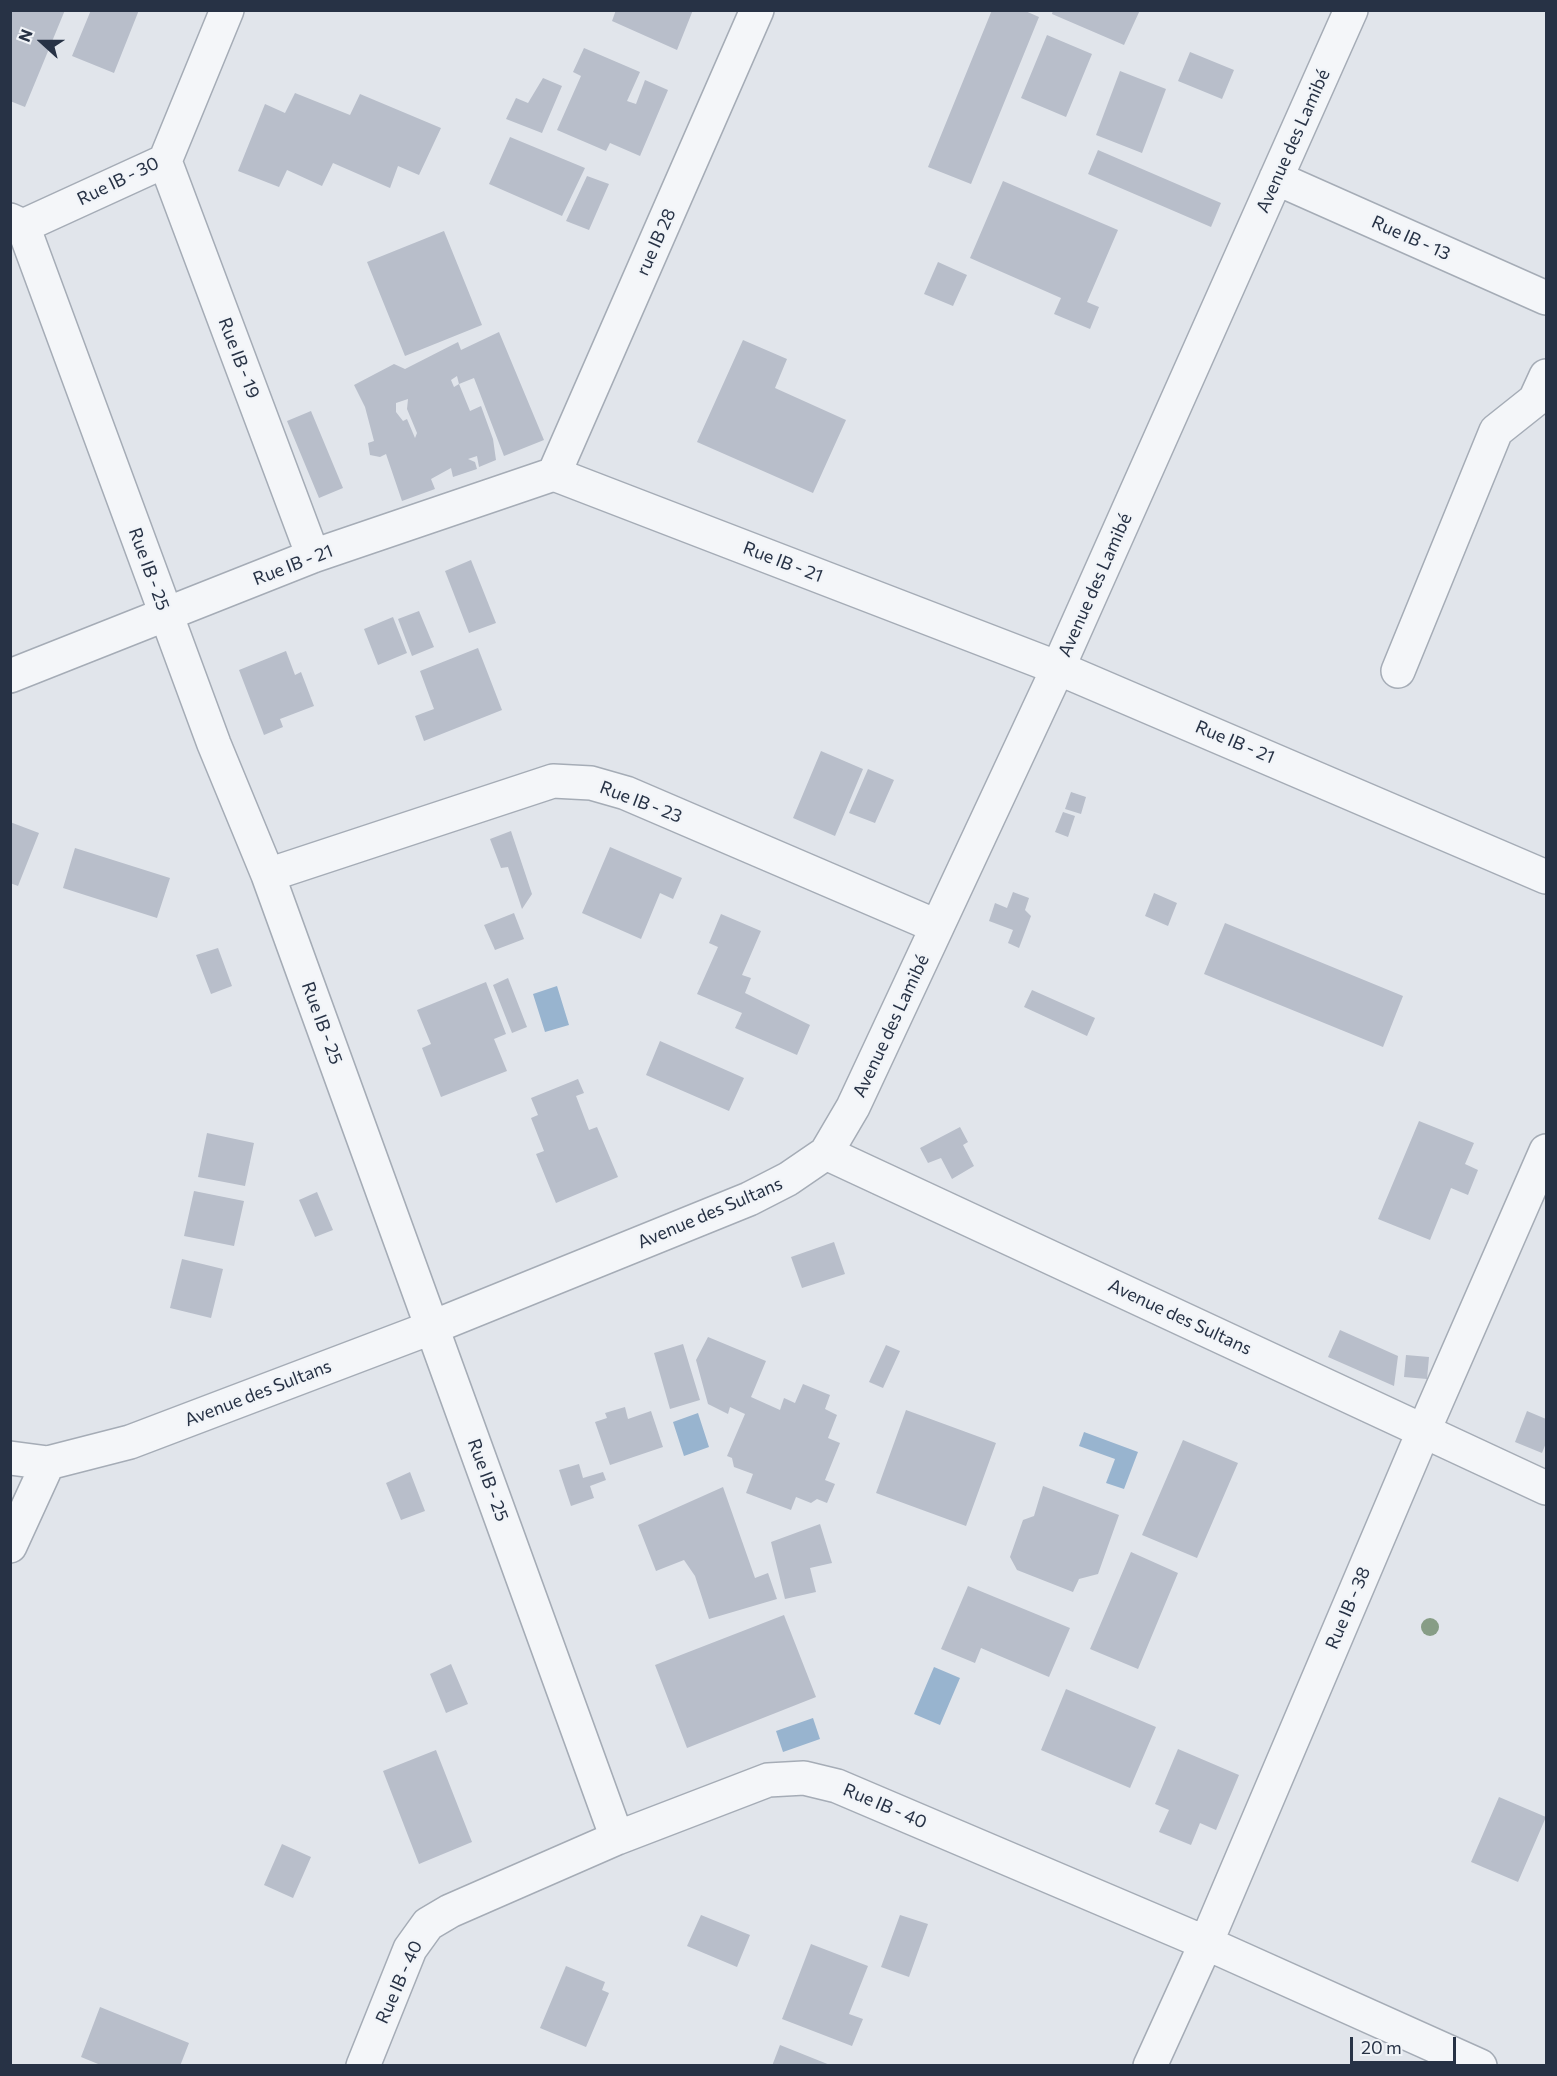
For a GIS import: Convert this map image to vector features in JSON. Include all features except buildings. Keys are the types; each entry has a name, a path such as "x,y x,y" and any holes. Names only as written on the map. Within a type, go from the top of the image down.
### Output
{"street":[{"name":"Rue IB - 30","path":"17,223 165,161 227,10"},
{"name":"rue IB 28","path":"555,474 757,10"},
{"name":"Avenue des Lamibé","path":"826,1153 853,1107 1058,668 1351,10"},
{"name":"Rue IB - 19","path":"165,161 314,556"},
{"name":"Rue IB - 13","path":"1276,177 1544,291"},
{"name":"Rue IB - 25","path":"17,223 214,744 268,875 616,1838"},
{"path":"1398,671 1496,430 1535,400 1546,376"},
{"name":"Rue IB - 21","path":"10,676 314,556 555,474 1058,668 1544,867"},
{"name":"Rue IB - 23","path":"268,875 553,781 591,783 627,793 936,926"},
{"name":"Rue IB - 38","path":"1150,2066 1206,1943 1424,1430 1546,1151"},
{"name":"Avenue des Sultans","path":"10,1458 48,1463 130,1442 433,1327 749,1199 788,1179 826,1153 1546,1488"},
{"path":"10,1546 48,1463"},
{"name":"Rue IB - 40","path":"363,2066 410,1949 428,1924 450,1911 616,1838 768,1780 804,1778 837,1785 1206,1943 1480,2066"}],"water":[{"path":"557,986 569,1025 545,1032 533,994"},
{"path":"698,1413 709,1447 684,1456 673,1422"},
{"path":"1084,1432 1138,1452 1124,1489 1106,1483 1115,1459 1079,1446"},
{"path":"934,1667 960,1678 940,1725 914,1714"},
{"path":"813,1718 820,1739 783,1752 776,1731"}]}
